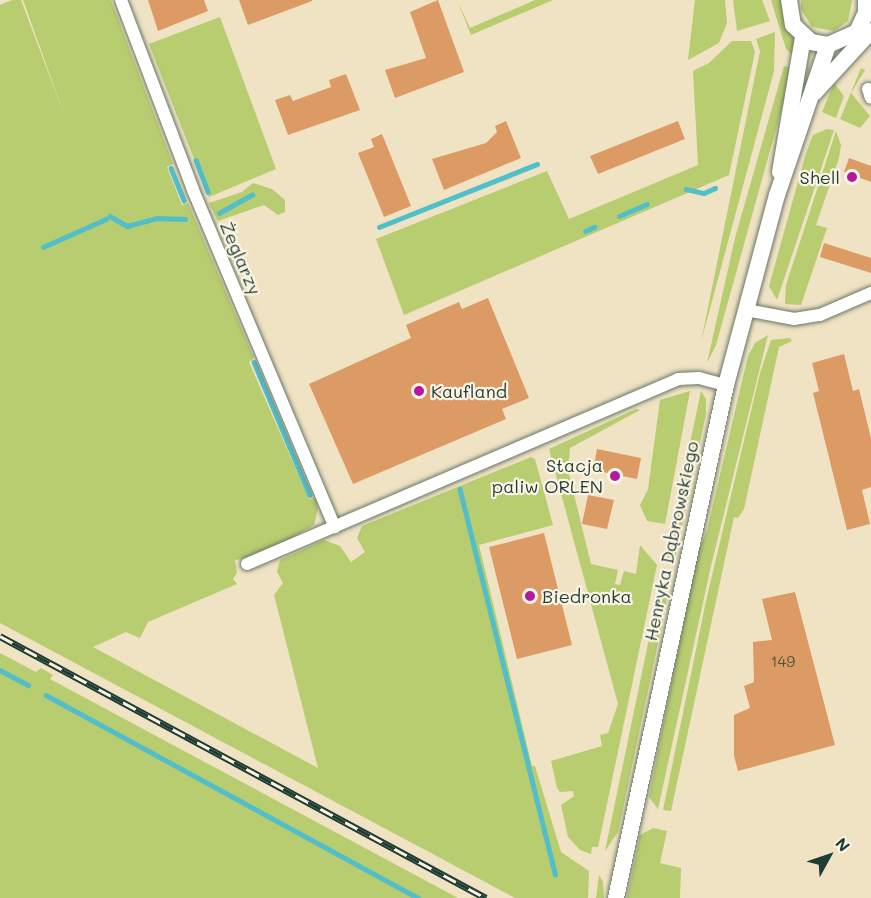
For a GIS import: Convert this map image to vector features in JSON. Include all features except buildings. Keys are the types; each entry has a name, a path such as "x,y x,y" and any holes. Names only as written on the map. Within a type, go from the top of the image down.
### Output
{"main road":[{"path":"789,0 793,25 803,37 828,45 856,32 866,13 866,0"},
{"path":"813,94 871,31"},
{"name":"Henryka Dąbrowskiego","path":"777,195 783,142 803,37"},
{"name":"Henryka Dąbrowskiego","path":"616,898 726,385 777,195 828,45"}],"street":[{"name":"Żeglarzy","path":"121,0 193,190 335,527"},
{"path":"746,310 794,320 820,315 871,292"},
{"path":"247,564 678,379 699,378 726,385"}],"green space":[{"path":"12,0 21,0 65,117 23,0 111,0 173,164 167,167 182,205 188,203 254,358 249,362 309,499 315,498 318,509 314,525 293,537 294,540 251,558 235,560 237,573 233,579 237,584 148,622 140,638 126,632 93,647 318,768 274,595 283,583 277,572 280,560 324,540 340,546 351,562 365,552 357,538 362,526 531,457 535,459 553,525 479,545 532,766 535,766 561,852 589,871 588,898 515,898 0,623 0,5"},
{"path":"457,0 470,28 535,0 553,0 471,35"},
{"path":"695,0 725,0 727,23 719,43 688,60"},
{"path":"733,0 762,0 770,21 737,31"},
{"path":"771,0 784,0 796,41 794,56 786,49"},
{"path":"801,0 852,0 848,21 834,31 812,27 801,9"},
{"path":"220,17 276,169 209,197 149,44"},
{"path":"775,32 774,71 701,342 760,51 756,39"},
{"path":"732,41 751,41 755,52 729,175 404,315 376,239 547,171 569,219 698,165 693,71 709,63"},
{"path":"784,66 793,68 716,345 707,363 735,238"},
{"path":"861,68 865,70 851,93 870,116 860,128 840,119"},
{"path":"834,83 844,96 836,118 822,112"},
{"path":"827,129 834,130 777,300 769,286 806,153 813,135"},
{"path":"836,131 841,145 839,158 816,225 827,228 801,305 785,304 786,285"},
{"path":"253,183 272,189 285,200 285,212 278,215 264,205 218,221 209,203 242,192"},
{"path":"768,335 711,566 658,809 649,797 696,558 707,530 748,356 755,343"},
{"path":"790,338 792,341 779,347 744,509 738,518 734,517 671,811 663,810 706,601 760,373 771,340"},
{"path":"690,391 665,524 647,521 640,505 648,489 660,400"},
{"path":"701,391 706,399 706,414 675,559 669,561 666,557"},
{"path":"636,409 640,410 570,448 568,470 591,564 618,570 615,584 620,585 624,571 636,574 640,545 657,565 598,847 592,847 591,854 580,850 568,837 561,805 574,796 573,791 560,792 557,788 551,761 602,746 600,735 608,733 618,704 549,449"},
{"path":"662,576 667,596 665,610 618,832 605,851"},
{"path":"0,653 36,672 41,668 53,675 50,679 458,898 0,898"},
{"path":"653,828 667,831 660,863 681,868 680,898 627,898 640,835"},
{"path":"599,875 603,882 604,898 596,898"}],"waterway":[{"path":"196,160 208,192"},
{"path":"379,227 537,164"},
{"path":"171,168 184,201"},
{"path":"686,189 704,193 715,188"},
{"path":"219,213 252,195"},
{"path":"619,216 647,204"},
{"path":"110,216 127,226 156,218 185,219"},
{"path":"43,247 106,219"},
{"path":"585,231 594,227"},
{"path":"254,362 310,495"},
{"path":"460,489 555,874"},
{"path":"0,670 28,685"},
{"path":"46,695 418,898"}],"railway":[{"path":"0,636 486,898"}],"place":[{"name":"Shell","path":"852,177"},
{"name":"Kaufland","path":"419,391"},
{"name":"Stacja paliw ORLEN","path":"615,476"},
{"name":"Biedronka","path":"530,596"}]}
